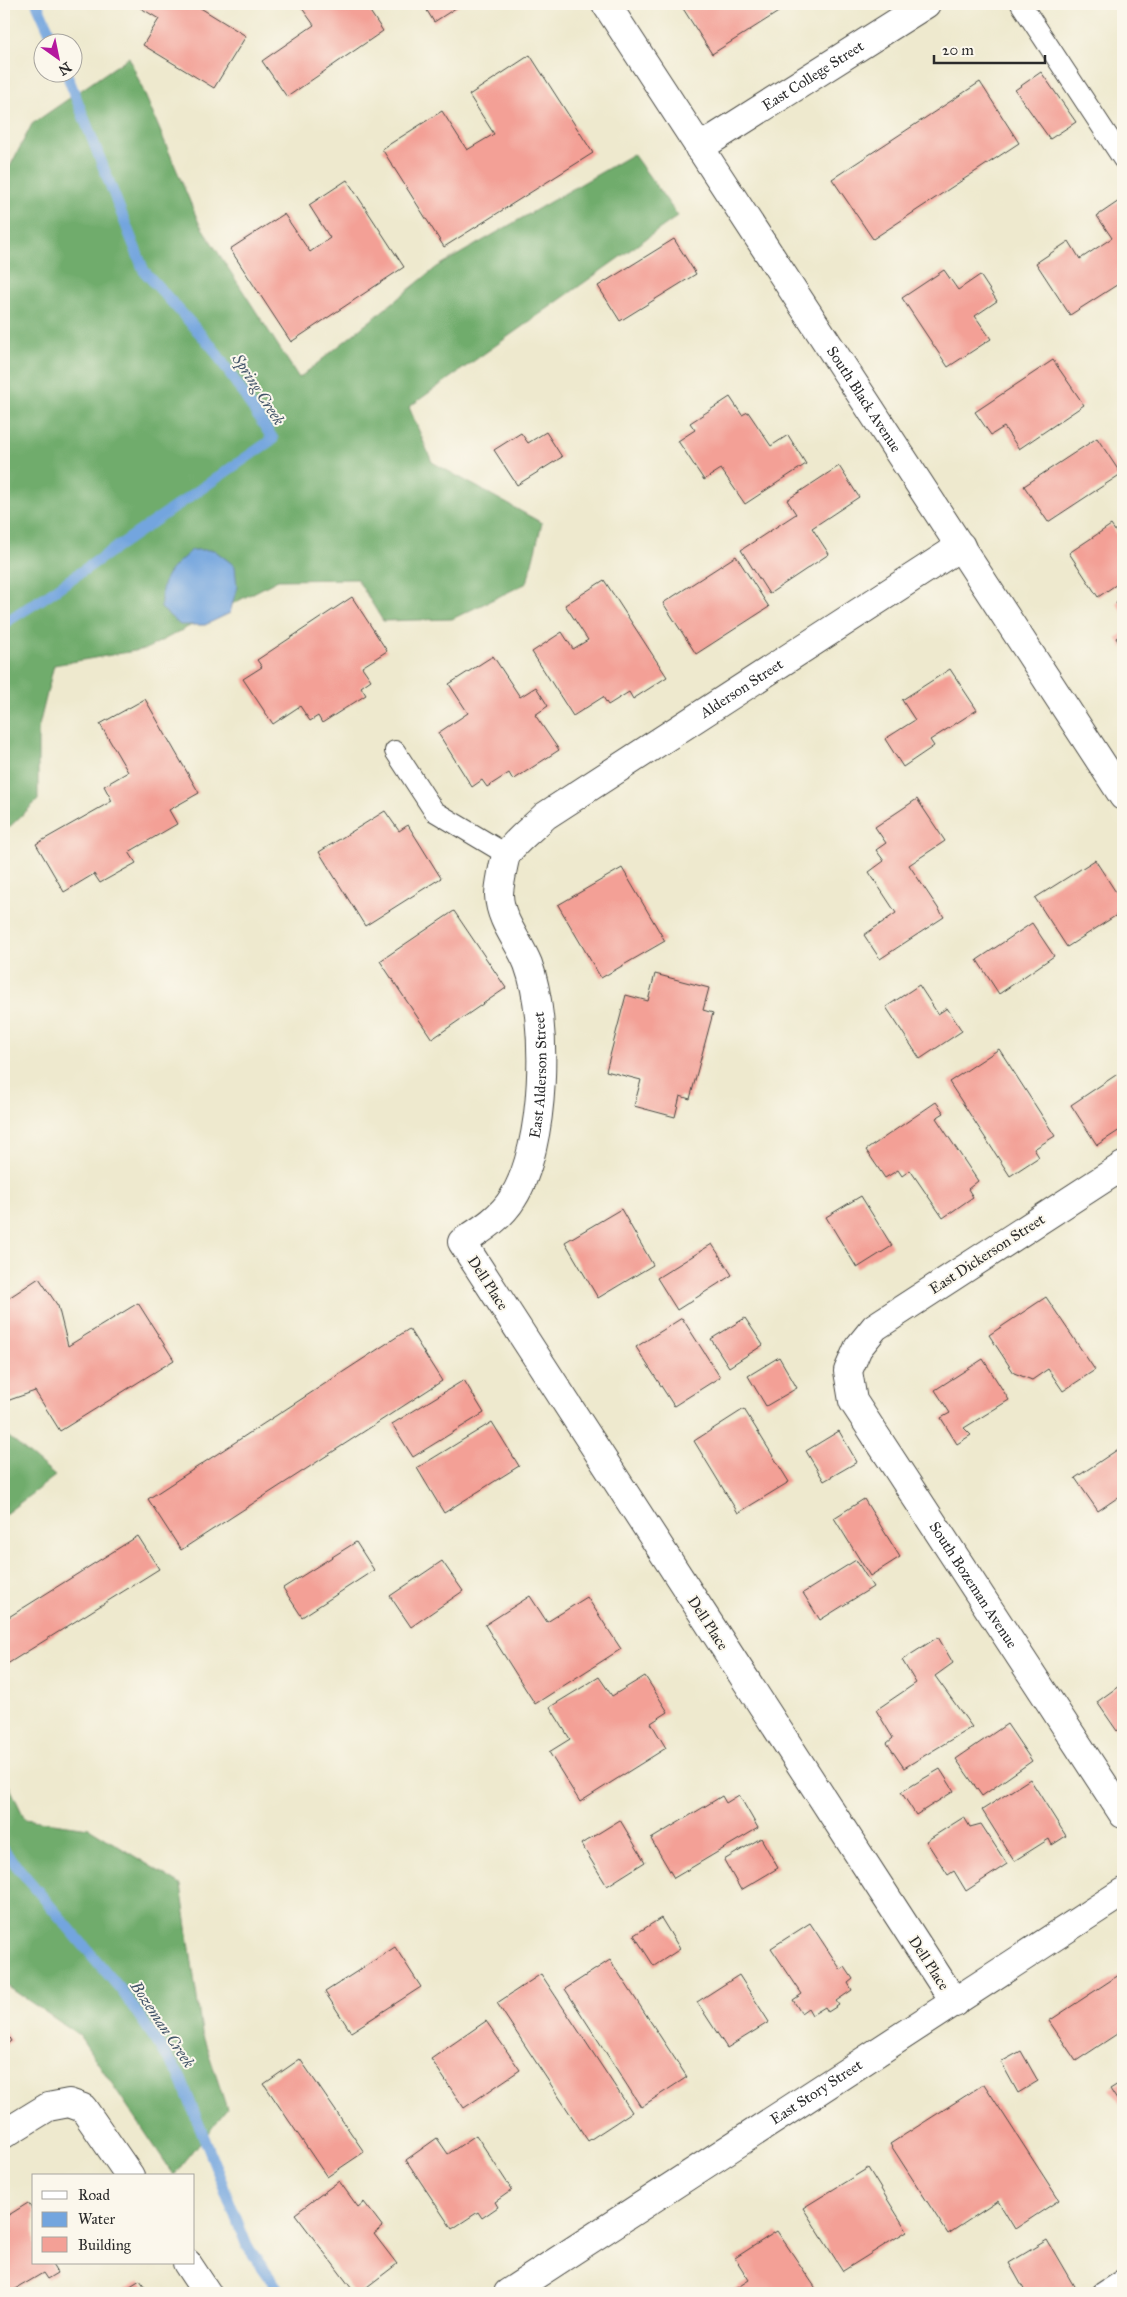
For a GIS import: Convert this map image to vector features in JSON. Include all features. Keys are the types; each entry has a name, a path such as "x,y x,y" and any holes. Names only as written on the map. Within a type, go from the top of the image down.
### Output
{"street":[{"name":"South Black Avenue","path":"606,4 1123,796"},
{"name":"East College Street","path":"699,148 926,4"},
{"name":"Alderson Street","path":"506,854 544,816 961,546"},
{"name":"East Alderson Street","path":"462,1242 490,1224 513,1199 528,1162 536,1130 541,1086 538,1001 528,963 508,929 499,894 506,854"},
{"name":"East Dickerson Street","path":"858,1348 875,1326 1123,1166"},
{"name":"Dell Place","path":"462,1242 955,2003"},
{"name":"South Bozeman Avenue","path":"858,1348 848,1371 853,1401 1123,1814"},
{"name":"East Story Street","path":"508,2293 1123,1892"},
{"path":"4,2134 48,2107 69,2103 83,2108 129,2174"},
{"path":"188,2264 207,2293"}],"lane":[{"path":"1021,4 1123,159"},
{"path":"395,750 434,811 506,854"},
{"path":"1102,2293 1123,2280"}],"green space":[{"path":"129,57 199,223 299,378 437,267 633,154 678,216 409,407 432,462 542,523 527,583 452,619 383,621 357,579 278,580 146,649 54,665 38,730 38,800 4,832 4,178 32,124"},
{"path":"4,1433 55,1476 4,1515"},
{"path":"4,1775 25,1819 89,1828 181,1885 202,2033 227,2109 173,2174 79,2035 4,1984"}],"water":[{"path":"192,550 214,550 235,566 237,587 230,613 205,625 180,625 161,608 162,588 168,574"}],"building":[{"path":"141,4 194,4 246,36 214,88 143,45 159,19 139,7"},
{"path":"299,4 365,4 383,31 287,97 262,61 314,25"},
{"path":"423,4 462,4 434,22"},
{"path":"688,4 791,4 712,54 682,7"},
{"path":"530,55 593,153 444,247 382,149 442,111 467,150 494,134 469,95"},
{"path":"1041,72 1076,122 1050,139 1015,90"},
{"path":"980,82 1019,143 873,239 832,179"},
{"path":"347,180 404,267 291,342 230,249 284,214 310,252 330,238 309,205"},
{"path":"1119,201 1123,207 1123,281 1070,315 1036,263 1069,241 1080,259 1112,238 1097,216"},
{"path":"674,239 696,274 620,321 598,286"},
{"path":"944,270 958,290 980,275 997,301 975,316 991,339 948,367 902,298"},
{"path":"1053,360 1084,405 1019,449 1004,427 991,435 975,412"},
{"path":"730,397 742,415 748,412 771,446 788,435 806,464 745,504 721,469 704,480 678,441 695,430 690,423"},
{"path":"546,432 562,457 517,485 494,450 521,433 528,443"},
{"path":"1097,438 1121,474 1048,522 1024,486"},
{"path":"839,466 859,497 812,528 829,554 769,594 741,550 796,514 787,500"},
{"path":"1111,525 1120,538 1123,535 1123,580 1098,597 1069,553"},
{"path":"736,556 769,607 696,654 663,603"},
{"path":"604,580 667,677 633,699 629,692 608,705 603,697 573,716 532,652 562,632 573,649 588,640 565,605"},
{"path":"352,597 387,651 362,667 371,680 361,687 366,695 322,723 318,716 310,721 300,706 273,724 243,679 262,667 257,660"},
{"path":"1123,598 1123,613 1116,603"},
{"path":"1123,633 1123,649 1116,638"},
{"path":"493,656 520,697 536,687 548,706 535,715 559,750 513,780 509,773 487,787 482,780 472,787 438,733 468,713 449,684"},
{"path":"950,669 977,710 930,740 934,746 903,767 885,739 915,720 902,700"},
{"path":"145,699 199,793 169,810 177,824 129,852 136,863 100,883 94,874 64,892 36,844 112,801 104,786 128,772 100,724"},
{"path":"917,799 945,841 909,865 944,917 880,959 864,935 896,913 869,872 884,861 876,850 886,843 875,827"},
{"path":"385,811 399,831 408,825 441,878 365,926 319,852"},
{"path":"1095,860 1123,903 1123,911 1067,947 1035,898"},
{"path":"622,868 665,941 601,978 558,905"},
{"path":"454,911 506,988 432,1039 380,961"},
{"path":"1032,923 1054,956 999,994 977,960"},
{"path":"655,974 709,988 703,1010 713,1013 690,1099 680,1096 675,1117 634,1106 641,1080 606,1071 626,995 648,1001"},
{"path":"919,985 938,1014 947,1008 962,1031 920,1059 886,1007"},
{"path":"999,1049 1055,1136 1034,1149 1039,1157 1010,1176 949,1082"},
{"path":"1119,1073 1123,1080 1123,1128 1097,1145 1071,1105"},
{"path":"936,1102 944,1113 936,1118 978,1181 968,1189 973,1197 943,1218 910,1170 902,1176 898,1170 885,1178 866,1150"},
{"path":"861,1196 892,1246 857,1268 826,1217"},
{"path":"621,1209 653,1265 598,1298 565,1242"},
{"path":"712,1244 732,1275 677,1310 657,1278"},
{"path":"39,1278 58,1306 68,1346 138,1303 174,1360 60,1431 35,1391 4,1402 4,1301"},
{"path":"1046,1297 1095,1370 1063,1391 1048,1369 1032,1380 1014,1373 989,1335"},
{"path":"682,1318 720,1377 674,1406 636,1347"},
{"path":"745,1318 763,1345 729,1367 711,1339"},
{"path":"409,1329 442,1381 181,1550 148,1499"},
{"path":"779,1357 797,1388 766,1406 748,1376"},
{"path":"983,1359 1009,1400 964,1428 971,1435 957,1444 941,1418 950,1413 935,1390"},
{"path":"464,1380 484,1413 413,1457 392,1424"},
{"path":"744,1409 789,1482 738,1513 694,1441"},
{"path":"492,1422 519,1466 444,1513 417,1468"},
{"path":"839,1431 857,1462 824,1481 806,1451"},
{"path":"1123,1446 1123,1494 1098,1511 1075,1478"},
{"path":"864,1499 900,1557 870,1576 834,1518"},
{"path":"138,1536 159,1569 4,1666 4,1620"},
{"path":"356,1542 374,1570 302,1617 283,1588"},
{"path":"856,1560 873,1587 820,1620 803,1593"},
{"path":"442,1561 463,1591 411,1627 390,1596"},
{"path":"530,1596 547,1622 587,1597 621,1649 535,1704 485,1625"},
{"path":"938,1637 953,1663 935,1676 972,1727 904,1768 887,1743 893,1738 876,1710 916,1683 902,1660"},
{"path":"645,1676 668,1712 651,1723 666,1748 580,1802 549,1752 570,1739 550,1707 599,1677 612,1696"},
{"path":"1123,1683 1123,1726 1117,1731 1097,1702"},
{"path":"1007,1724 1032,1761 982,1796 956,1759"},
{"path":"940,1769 954,1791 916,1815 901,1792"},
{"path":"1030,1779 1066,1836 1052,1845 1049,1839 1014,1861 982,1810"},
{"path":"739,1795 758,1828 674,1878 651,1839 722,1796 726,1803"},
{"path":"964,1817 970,1827 981,1824 1007,1864 966,1891 954,1871 948,1875 926,1841"},
{"path":"620,1820 645,1862 607,1886 581,1844"},
{"path":"761,1838 778,1868 741,1890 724,1860"},
{"path":"661,1918 680,1949 654,1966 634,1935"},
{"path":"810,1923 841,1970 845,1967 853,1979 848,1983 852,1990 836,2001 839,2005 828,2012 825,2007 812,2015 808,2008 801,2013 793,2000 802,1994 771,1948"},
{"path":"395,1947 421,1987 351,2032 325,1992"},
{"path":"610,1960 687,2077 641,2107 565,1989"},
{"path":"1122,1973 1123,2030 1076,2061 1049,2021"},
{"path":"541,1974 632,2112 588,2141 497,2003"},
{"path":"739,1975 769,2022 727,2048 697,2002"},
{"path":"486,2021 520,2070 464,2108 431,2059"},
{"path":"4,2030 11,2041 4,2046"},
{"path":"1021,2051 1038,2081 1018,2093 1001,2062"},
{"path":"300,2059 364,2152 327,2177 264,2084"},
{"path":"1123,2081 1123,2109 1110,2089"},
{"path":"984,2084 1059,2200 1015,2229 998,2201 948,2234 890,2144"},
{"path":"476,2135 512,2190 495,2202 498,2207 482,2218 478,2212 452,2229 406,2160 437,2138 448,2154"},
{"path":"868,2168 907,2231 843,2271 803,2208"},
{"path":"339,2181 358,2207 364,2202 383,2227 374,2234 397,2264 359,2293 355,2293 295,2214"},
{"path":"28,2203 32,2209 32,2264 52,2264 57,2273 47,2279 43,2273 9,2293 4,2293 4,2234 7,2232 4,2227 4,2218"},
{"path":"777,2231 819,2293 729,2293 749,2280 735,2258"},
{"path":"1047,2240 1075,2288 1066,2293 1026,2293 1009,2263"},
{"path":"140,2280 149,2293 119,2293"}],"waterway":[{"name":"Spring Creek","path":"37,4 50,32"},
{"name":"Spring Creek","path":"4,623 42,599 273,439 213,348 144,271 70,82"},
{"name":"Bozeman Creek","path":"4,1851 122,1991 179,2074 247,2246 281,2293"}]}
